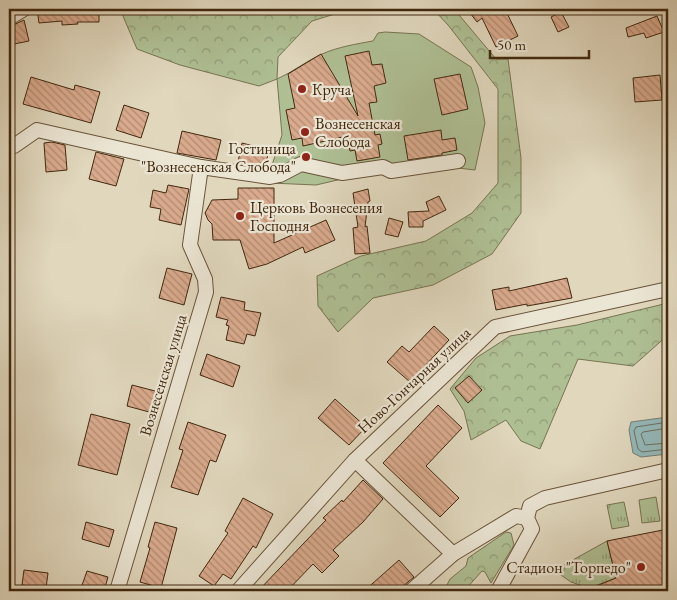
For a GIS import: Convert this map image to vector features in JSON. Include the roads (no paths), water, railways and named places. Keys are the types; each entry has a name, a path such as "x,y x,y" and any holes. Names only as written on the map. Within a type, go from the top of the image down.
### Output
{"street":[{"path":"9,18 24,9"},
{"path":"14,146 37,130 201,167 270,177 280,175 301,164 342,173 383,167 391,171 458,161"},
{"name":"Вознесенская улица","path":"117,591 206,292 205,279 190,245 201,167"},
{"name":"Ново-Гончарная улица","path":"238,591 355,460 495,327 668,289"},
{"path":"355,460 453,554"},
{"path":"498,591 532,529 527,518 530,506 545,498 668,470"},
{"path":"411,591 453,554 516,516 527,518"}],"water":[{"path":"668,417 668,454 641,457 633,453 629,430 631,422"}],"place":[{"name":"Круча","path":"302,89"},
{"name":"Вознесенская Слобода","path":"305,132"},
{"name":"Гостиница \"Вознесенская Слобода\"","path":"306,157"},
{"name":"Церковь Вознесения Господня","path":"240,216"},
{"name":"Стадион \"Торпедо\"","path":"641,567"}]}
